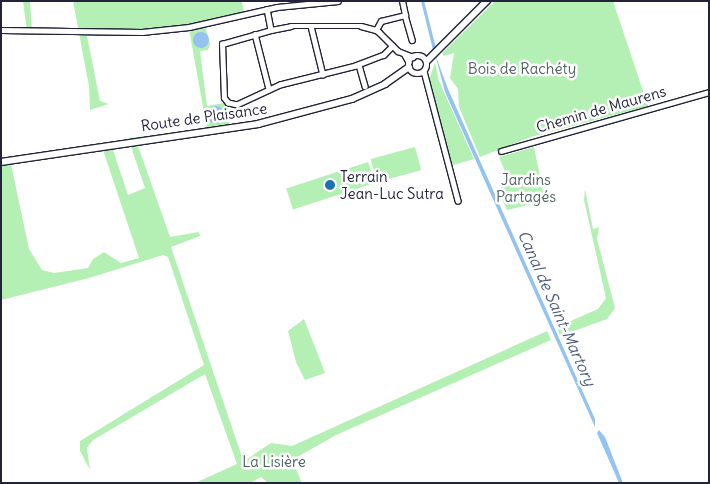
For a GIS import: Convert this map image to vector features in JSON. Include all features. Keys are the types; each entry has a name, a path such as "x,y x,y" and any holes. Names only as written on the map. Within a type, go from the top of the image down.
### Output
{"main road":[{"path":"411,64 425,59 434,52 487,1"},
{"path":"411,64 422,73 425,59"},
{"name":"Route de Plaisance","path":"1,162 258,124 352,99 403,73 411,64"}],"street":[{"path":"1,30 142,32 189,27 285,4 338,1"},
{"path":"402,1 412,40"},
{"path":"267,9 271,30"},
{"path":"376,30 381,21 405,15"},
{"path":"311,26 323,75"},
{"path":"393,46 384,54 359,65 269,89 237,105 228,103 224,98 222,44 271,30 311,26 361,26 376,30 405,56 411,64"},
{"path":"255,34 269,89"},
{"path":"359,65 365,86"},
{"path":"422,73 458,201"},
{"name":"Chemin de Maurens","path":"501,151 709,92"}],"green space":[{"path":"23,1 30,1 32,31 27,31"},
{"name":"La Lisière","path":"73,1 242,1 244,16 205,26 210,44 208,50 200,51 207,106 224,103 227,106 231,132 137,143 170,237 199,232 200,236 171,247 242,457 247,459 271,443 292,446 547,331 551,340 336,435 292,460 302,483 268,483 261,477 250,483 195,483 237,464 205,374 93,440 87,448 90,470 80,451 80,441 204,365 168,257 163,255 89,278 1,300 1,165 11,164 29,249 42,270 54,273 88,268 93,259 104,252 121,263 139,258 103,150 112,147 128,195 145,188 128,138 207,129 189,29 160,33 87,36 100,101 109,104 90,110 89,86"},
{"name":"Bois de Rachéty","path":"495,1 613,1 648,106 531,137 480,157 459,107 458,89 450,78 454,53 444,56 442,53"},
{"path":"435,62 439,81 474,159 450,166 428,83"},
{"path":"415,147 421,170 377,182 371,159"},
{"name":"Jardins Partagés","path":"534,147 545,201 507,210 497,189 510,183 499,157"},
{"name":"Terrain Jean-Luc Sutra","path":"368,162 375,183 293,209 286,189"},
{"path":"585,189 593,229 599,227 597,239 615,308 607,319 560,336 557,327 598,309 606,298 584,200"},
{"path":"304,319 325,373 305,380 296,362 288,331"}],"water":[{"path":"421,1 424,1 436,48 433,50"},
{"path":"201,32 207,34 209,40 207,46 201,48 195,46 193,40 195,34"},
{"path":"435,54 448,89 595,419 595,427 445,92"},
{"path":"216,106 222,109 225,115 222,121 216,124 210,121 207,115 210,109"},
{"path":"599,430 605,437 623,483 619,483 597,433"}],"place":[{"name":"Terrain Jean-Luc Sutra","path":"330,185"}],"water label":[{"name":"Canal de Saint-Martory","path":"557,308"}]}
